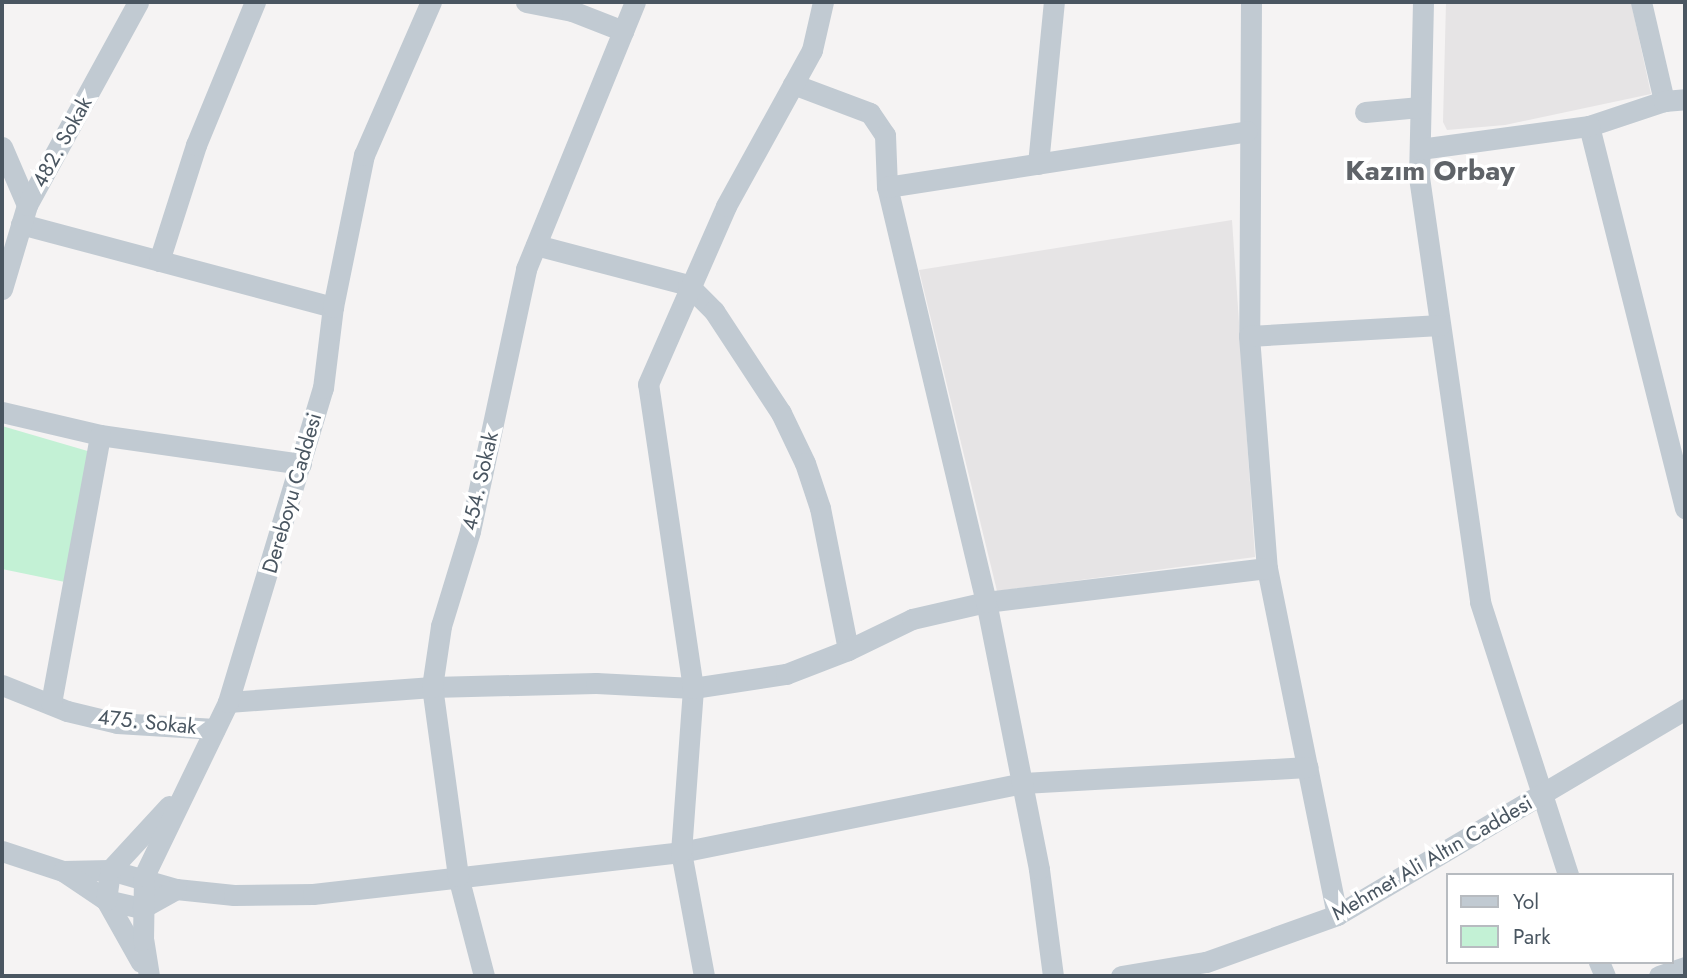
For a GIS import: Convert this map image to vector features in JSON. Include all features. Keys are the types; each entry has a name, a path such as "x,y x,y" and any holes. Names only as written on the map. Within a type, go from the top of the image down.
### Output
{"street":[{"name":"482. Sokak","path":"2,289 24,215 138,2"},
{"path":"159,261 196,145 255,2"},
{"path":"424,4 447,2"},
{"path":"526,2 572,11 623,31"},
{"name":"454. Sokak","path":"484,976 458,876 432,688 441,626 470,531 526,269 635,2"},
{"path":"704,976 681,852 693,688 648,384 688,285 812,50 823,2"},
{"path":"1038,164 1054,2"},
{"path":"1251,2 1247,131 1249,336 1266,568 1337,915"},
{"path":"1423,2 1419,177 1480,602 1540,797 1567,873"},
{"path":"1641,2 1664,101"},
{"name":"Dereboyu Caddesi","path":"149,976 142,908 144,876 201,766 228,702 323,388 332,307 364,155 424,4"},
{"path":"793,84 870,113 886,135 887,187 986,602 1023,783 1053,976"},
{"path":"1420,149 1589,126 1664,101 1685,99"},
{"path":"1365,112 1420,107"},
{"path":"1589,126 1685,508"},
{"path":"887,187 1247,131"},
{"path":"2,147 24,215 159,261 332,307"},
{"path":"536,245 688,285 715,311 781,413 805,463 820,508 848,650"},
{"path":"1249,336 1440,325"},
{"path":"2,412 100,435 301,464"},
{"path":"51,703 100,435"},
{"path":"228,702 432,688 596,683 693,688 786,674 848,650 912,619 986,602 1266,568"},
{"name":"475. Sokak","path":"2,685 117,723 215,729"},
{"name":"Mehmet Ali Altın Caddesi","path":"1121,976 1208,969 1337,915 1683,716"},
{"path":"149,976 106,900 110,870 145,837 201,766"},
{"path":"2,854 63,871 110,870 144,876 176,889 234,895 313,894 681,852 1023,783 1308,767"},
{"path":"63,871 106,900 142,908 176,889"},
{"path":"1658,976 1685,967"}],"shaded area":[{"path":"1446,2 1631,2 1651,94 1505,125 1447,130 1443,122"},
{"path":"1232,220 1255,557 997,591 919,270"}],"green space":[{"path":"2,426 91,452 65,582 2,569"}],"district":[{"name":"Kazım Orbay","path":"1430,171"}]}
